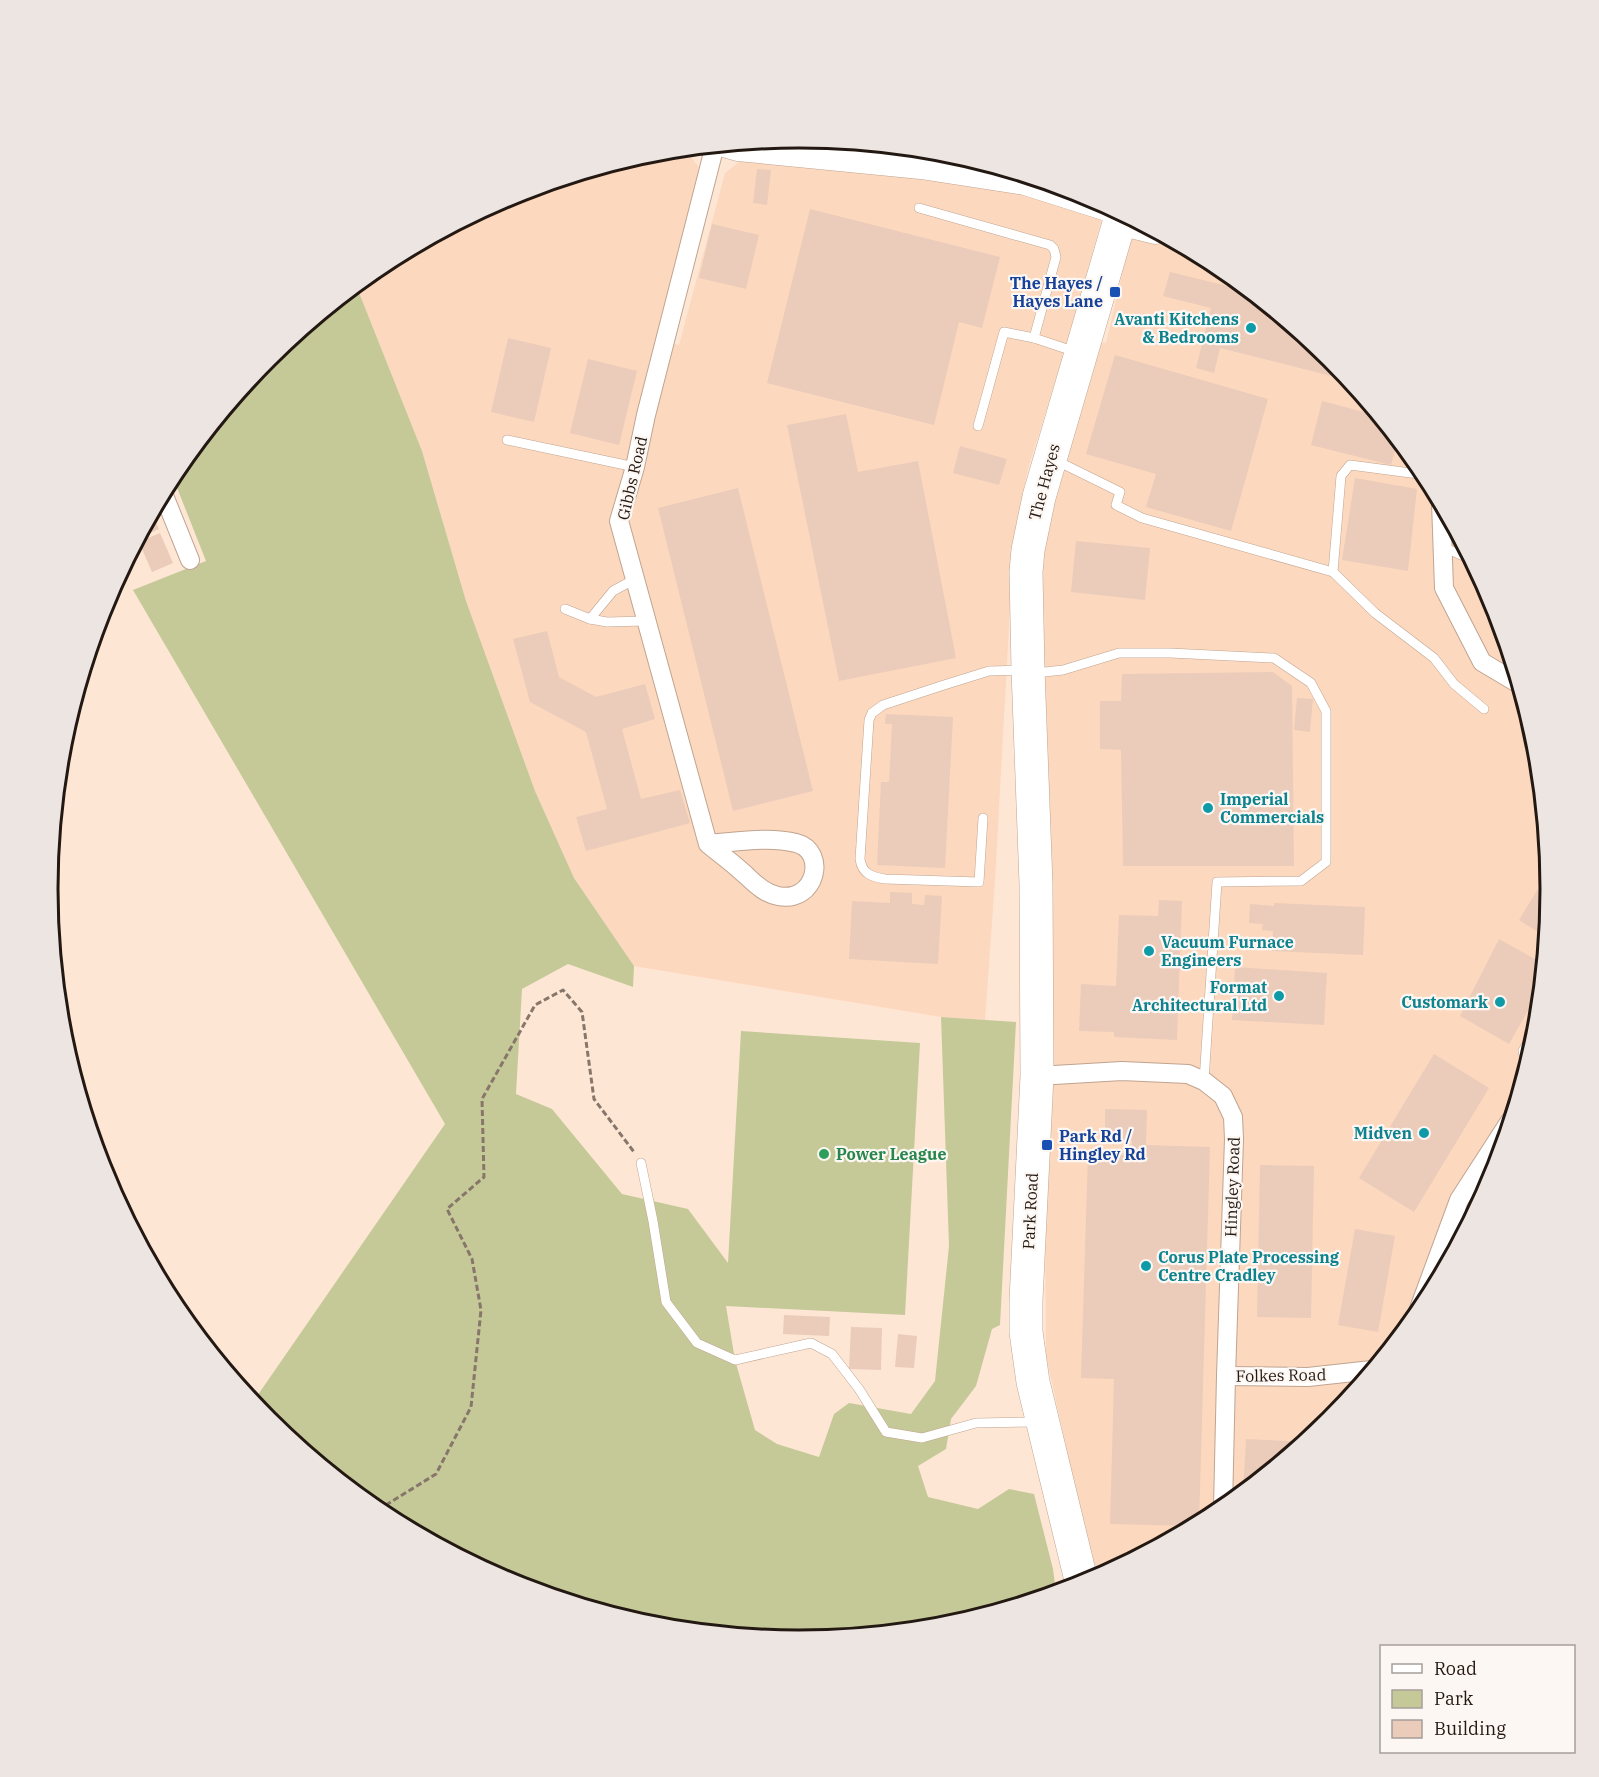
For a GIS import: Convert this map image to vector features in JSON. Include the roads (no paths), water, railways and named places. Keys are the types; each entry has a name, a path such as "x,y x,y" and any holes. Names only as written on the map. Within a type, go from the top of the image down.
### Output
{"highway":[{"name":"The Hayes","path":"1031,760 1026,572 1028,550 1039,497 1119,220"},
{"name":"Park Road","path":"1031,760 1036,884 1037,1076 1026,1332 1033,1382 1080,1574"}],"street":[{"path":"760,149 833,158 920,158"},
{"name":"Gibbs Road","path":"708,844 619,521 646,415 727,151"},
{"path":"930,160 1007,178"},
{"path":"167,503 190,560"},
{"path":"1442,519 1444,588 1482,662 1509,678"},
{"path":"769,840 798,843 810,853 815,870 809,886 795,896 778,896 761,889 708,844 769,840"},
{"name":"Hingley Road","path":"1037,1076 1122,1071 1188,1074 1204,1081 1223,1096 1233,1117 1223,1496"},
{"path":"1432,1274 1455,1208 1494,1146"},
{"name":"Folkes Road","path":"1226,1376 1308,1377 1362,1371"}],"lane":[{"path":"919,208 1050,245 1054,249 1056,257 1034,338"},
{"path":"978,426 1004,332 1034,338 1081,354"},
{"path":"507,440 634,467"},
{"path":"1050,458 1120,492 1116,505 1142,518 1333,572 1376,613 1434,658 1454,684 1484,709"},
{"path":"1333,572 1341,476 1350,465 1413,473"},
{"path":"1443,548 1461,555"},
{"path":"591,619 613,591 635,579"},
{"path":"565,609 591,619 607,622 646,621"},
{"path":"983,818 979,882 885,879 876,878 864,872 860,859 872,713 883,705 989,672 1063,670 1119,653 1274,658 1311,683 1326,711 1326,862 1301,881 1217,882 1204,1081"},
{"path":"641,1163 666,1302 697,1343 735,1360 811,1343 832,1354 859,1389 886,1432 922,1438 976,1423 1042,1422"},
{"path":"1455,1208 1465,1215"}],"place":[{"name":"The Hayes / Hayes Lane","path":"1115,292"},
{"name":"Avanti Kitchens & Bedrooms","path":"1251,328"},
{"name":"Imperial Commercials","path":"1208,808"},
{"name":"Vacuum Furnace Engineers","path":"1149,951"},
{"name":"Format Architectural Ltd","path":"1279,996"},
{"name":"Customark","path":"1500,1002"},
{"name":"Midven","path":"1424,1133"},
{"name":"Park Rd / Hingley Rd","path":"1047,1145"},
{"name":"Power League","path":"824,1154"},
{"name":"Corus Plate Processing Centre Cradley","path":"1146,1266"}]}
